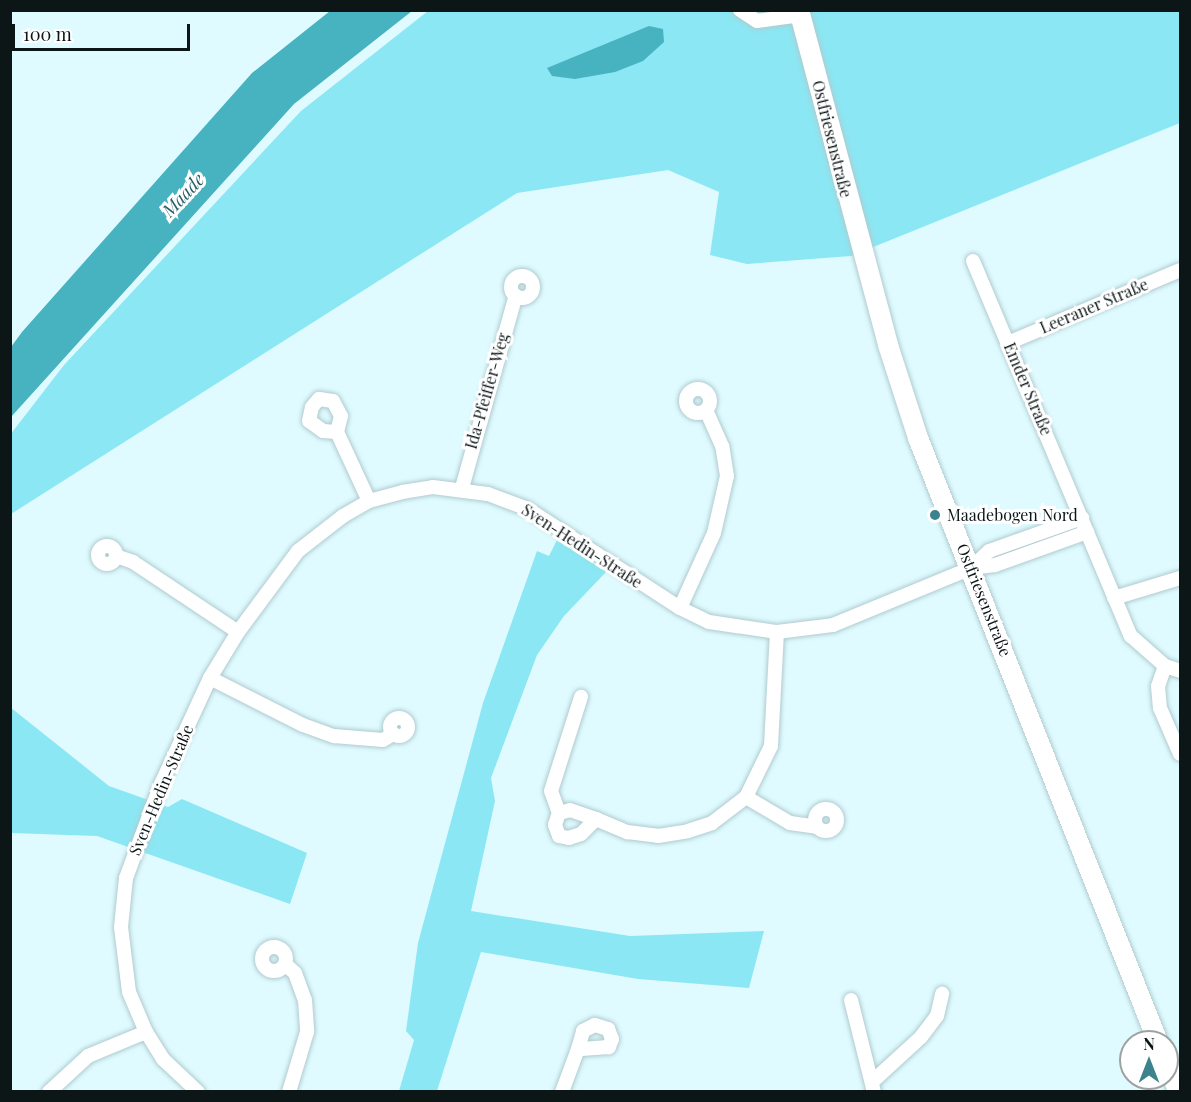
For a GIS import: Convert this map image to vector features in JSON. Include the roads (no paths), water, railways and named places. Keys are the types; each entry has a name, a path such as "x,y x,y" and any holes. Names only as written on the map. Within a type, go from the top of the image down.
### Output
{"main road":[{"name":"Ostfriesenstraße","path":"800,13 888,345 918,438 1153,1030"}],"street":[{"path":"740,10 757,21 800,13"},
{"name":"Emder Straße","path":"973,261 1131,636 1165,666 1180,671"},
{"name":"Leeraner Straße","path":"1008,343 1180,270"},
{"name":"Ida-Pfeiffer-Weg","path":"462,488 516,296"},
{"path":"680,608 714,533 727,476 722,446 706,410"},
{"path":"337,432 369,501"},
{"name":"Sven-Hedin-Straße","path":"198,1092 163,1059 146,1032 129,992 122,953 126,878 161,784 210,678 238,632 298,551 343,516 369,501 423,489 462,488 528,509 680,608 709,622 777,632 833,625 971,568"},
{"path":"971,568 989,551 1082,518"},
{"path":"971,568 995,565 1087,532"},
{"path":"116,556 133,562 238,632"},
{"path":"1114,598 1180,578"},
{"path":"559,813 570,810 627,832 658,836 712,823 747,797 771,746 777,632"},
{"path":"1165,666 1158,686 1160,708 1180,754"},
{"path":"210,678 303,725 334,736 383,740 393,734"},
{"path":"581,698 551,791 559,813 555,825 559,836 569,838 581,834 596,819"},
{"path":"747,797 790,823 817,827"},
{"path":"285,964 295,973 305,1000 307,1032 289,1092"},
{"path":"851,1000 857,1035 873,1086 921,1037 937,1016 942,994"},
{"path":"49,1092 88,1056 146,1032"},
{"path":"562,1092 578,1049"}],"water":[{"name":"Maade","path":"330,11 412,11 294,104 11,417 11,347 22,332 252,73"},
{"path":"649,26 663,29 664,42 643,61 615,72 575,79 552,76 547,68"}],"place":[{"name":"Maadebogen Nord","path":"935,515"}]}
